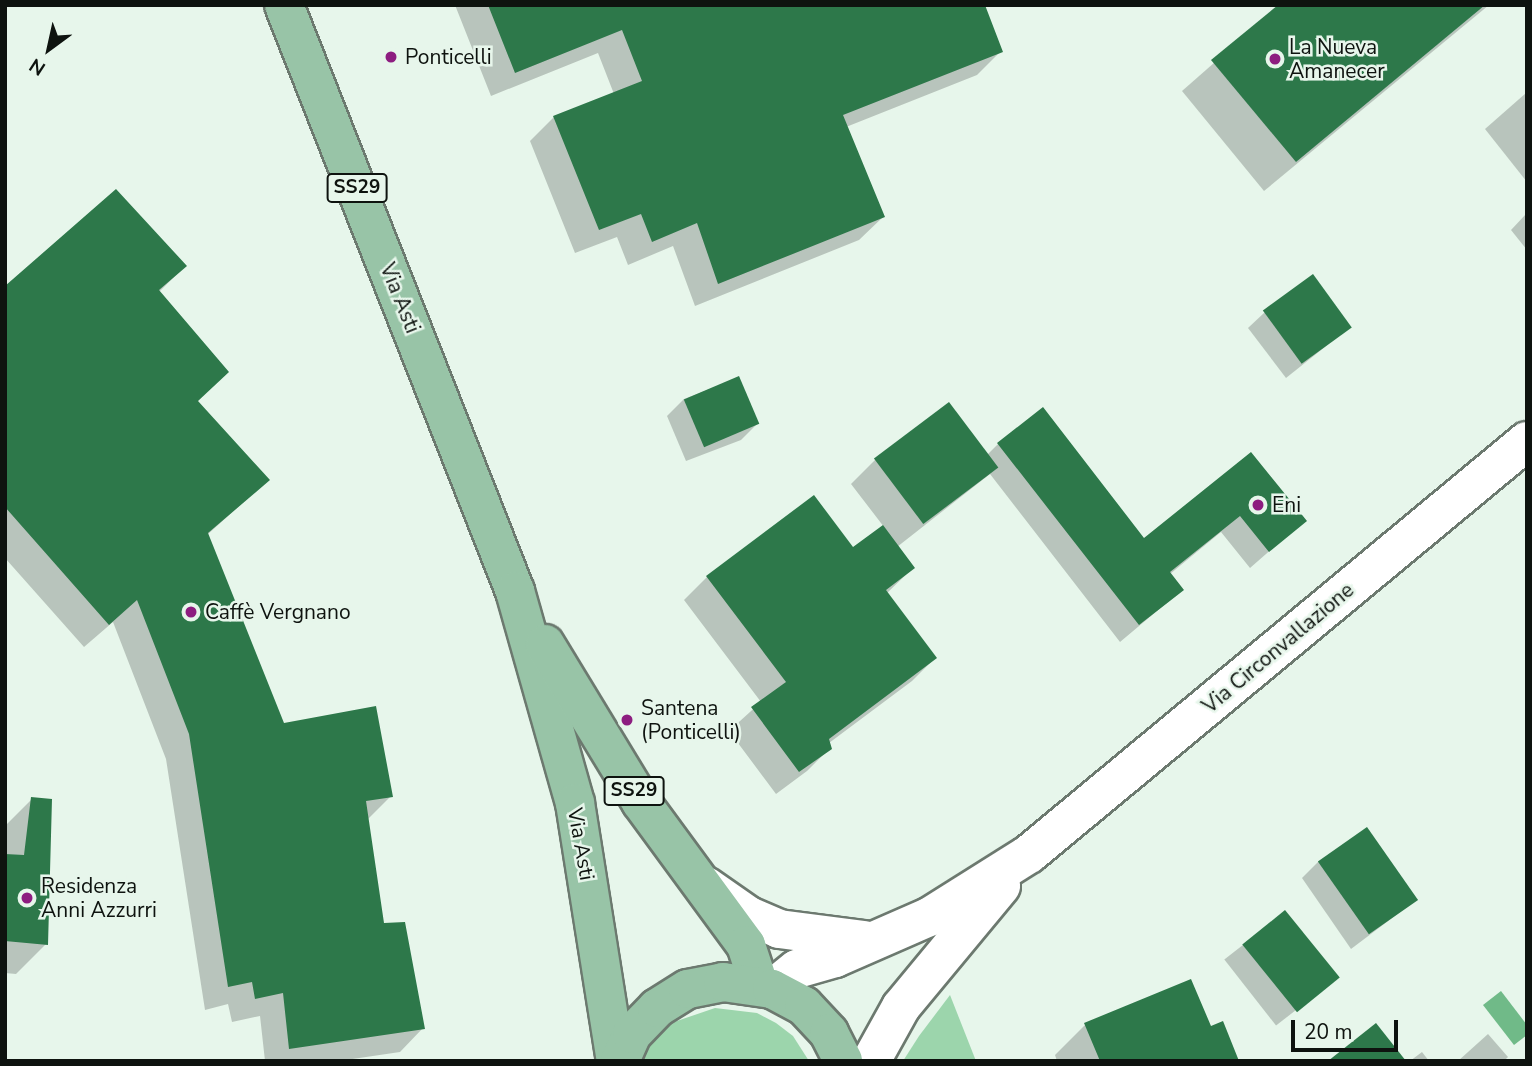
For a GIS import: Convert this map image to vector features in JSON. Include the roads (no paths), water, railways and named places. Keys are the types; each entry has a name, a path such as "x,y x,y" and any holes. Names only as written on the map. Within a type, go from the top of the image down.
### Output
{"main road":[{"name":"Via Asti","path":"284,5 515,591 575,803 618,1061"},
{"name":"Via Circonvallazione","path":"765,987 797,969 876,941 929,917 1029,854 1527,440"},
{"name":"Via Asti","path":"515,591 592,726 692,876 746,946 765,987"},
{"name":"Via Circonvallazione","path":"871,1061 901,1007 1029,854"},
{"path":"692,876 749,916 779,929 876,941"},
{"path":"618,1061 632,1034 657,1008 688,989 723,982 765,987 804,1006 829,1033 843,1061"}],"place":[{"name":"Ponticelli","path":"391,57"},
{"name":"La Nueva Amanecer","path":"1275,59"},
{"name":"Eni","path":"1258,505"},
{"name":"Caffè Vergnano","path":"191,612"},
{"name":"Santena (Ponticelli)","path":"627,720"},
{"name":"Residenza Anni Azzurri","path":"27,898"}]}
